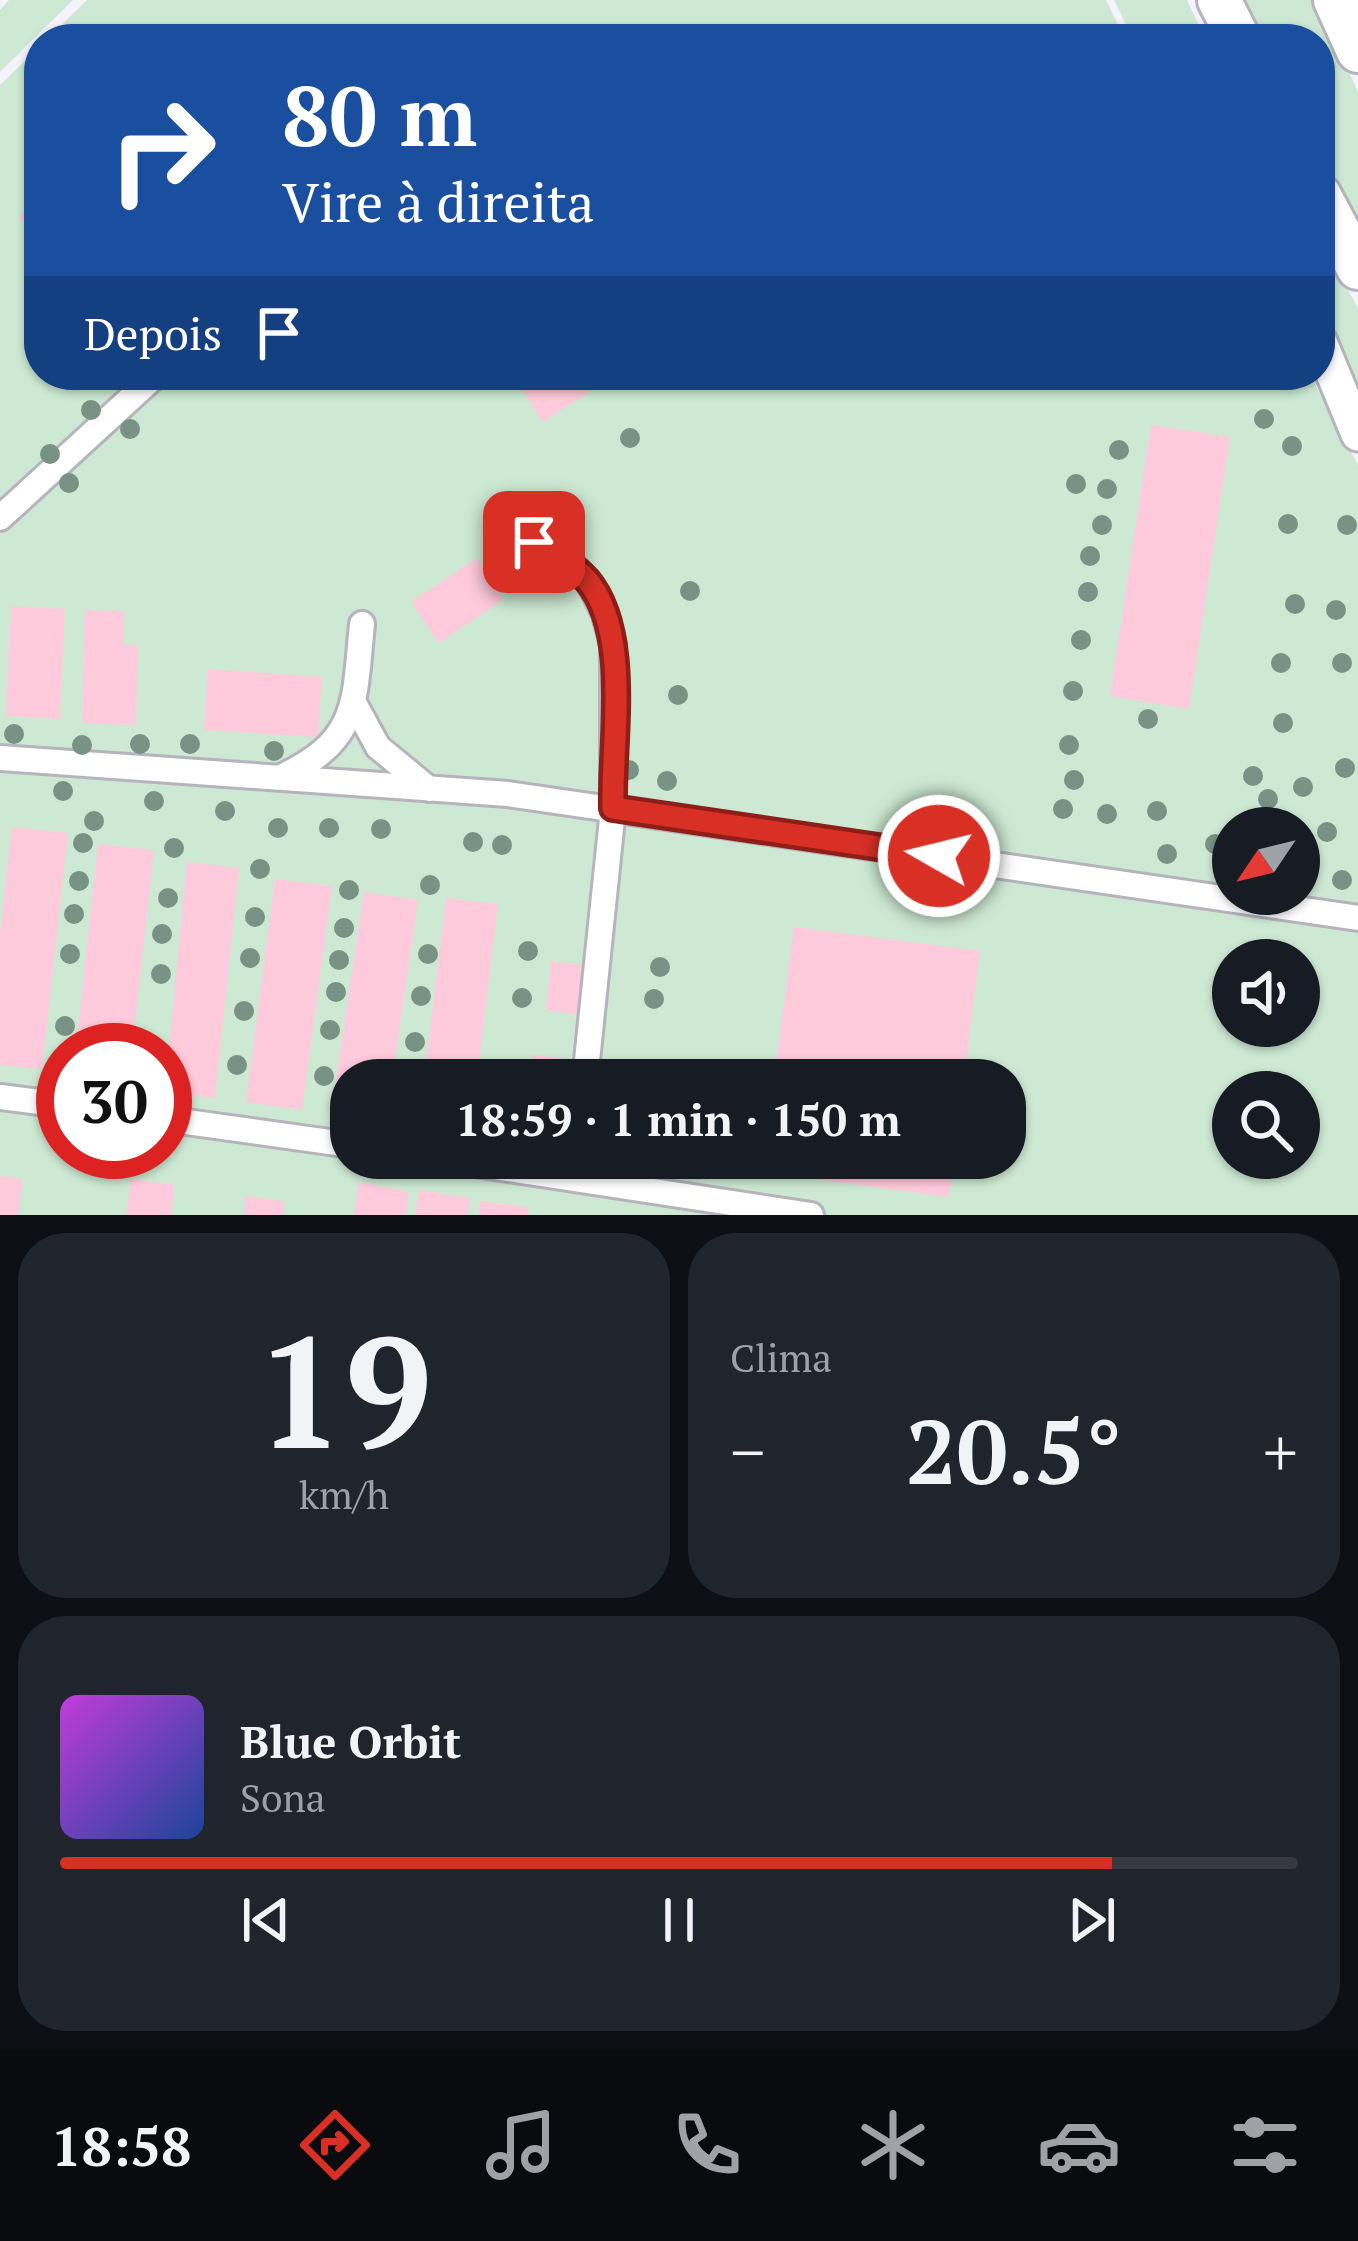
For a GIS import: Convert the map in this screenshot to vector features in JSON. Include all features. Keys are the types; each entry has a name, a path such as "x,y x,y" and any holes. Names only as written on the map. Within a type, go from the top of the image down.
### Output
{"highway":[{"path":"1335,0 1358,51"},
{"path":"1335,224 1358,268"}],"street":[{"path":"1335,378 1358,434"},
{"path":"0,518 140,390"},
{"path":"501,536 534,542 589,582 613,644 613,808 587,1059"},
{"path":"279,778 311,763 336,742 354,703 362,624"},
{"path":"354,703 378,747 430,789"},
{"path":"0,758 508,794 1358,918"},
{"path":"0,1097 36,1102"},
{"path":"192,1123 330,1142"},
{"path":"627,1179 811,1215"}],"green space":[{"path":"9,0 73,0 49,24 24,24 24,48 0,72 0,10"},
{"path":"87,0 1106,0 1118,24 62,24"},
{"path":"1114,0 1187,0 1198,24 1126,24"},
{"path":"1240,0 1316,0 1327,24 1251,24"},
{"path":"1335,42 1358,92 1358,240 1335,196"},
{"path":"24,62 24,390 1318,390 1358,465 1358,1215 0,1215 0,85"},
{"path":"1335,267 1358,308 1358,407 1338,346"}],"building":[{"path":"523,390 589,390 590,392 543,422"},
{"path":"1151,425 1230,437 1189,709 1110,696"},
{"path":"477,558 504,599 439,643 411,602"},
{"path":"11,606 65,609 60,719 6,716"},
{"path":"85,610 124,611 123,645 138,645 136,725 82,723"},
{"path":"208,669 322,677 318,737 204,730"},
{"path":"12,827 68,833 47,1023 36,1023 36,1068 0,1065 0,935"},
{"path":"98,844 154,850 135,1023 79,1023"},
{"path":"187,862 239,868 215,1098 192,1096 192,1023 172,1023"},
{"path":"275,879 332,886 302,1110 246,1102"},
{"path":"364,892 418,900 395,1059 339,1059"},
{"path":"446,898 498,904 480,1059 427,1059"},
{"path":"794,927 980,951 967,1059 777,1059"},
{"path":"551,961 582,965 577,1014 546,1010"},
{"path":"0,1176 23,1179 18,1215 0,1215"},
{"path":"131,1179 175,1185 171,1215 126,1215"},
{"path":"814,1179 951,1179 949,1197"},
{"path":"359,1182 409,1192 405,1215 354,1215"},
{"path":"419,1190 470,1198 467,1215 415,1215"},
{"path":"246,1196 285,1202 283,1215 244,1215"},
{"path":"480,1201 529,1207 528,1215 478,1215"}],"route":[{"path":"534,542 589,582 604,611 613,644 613,808 939,856"}]}
